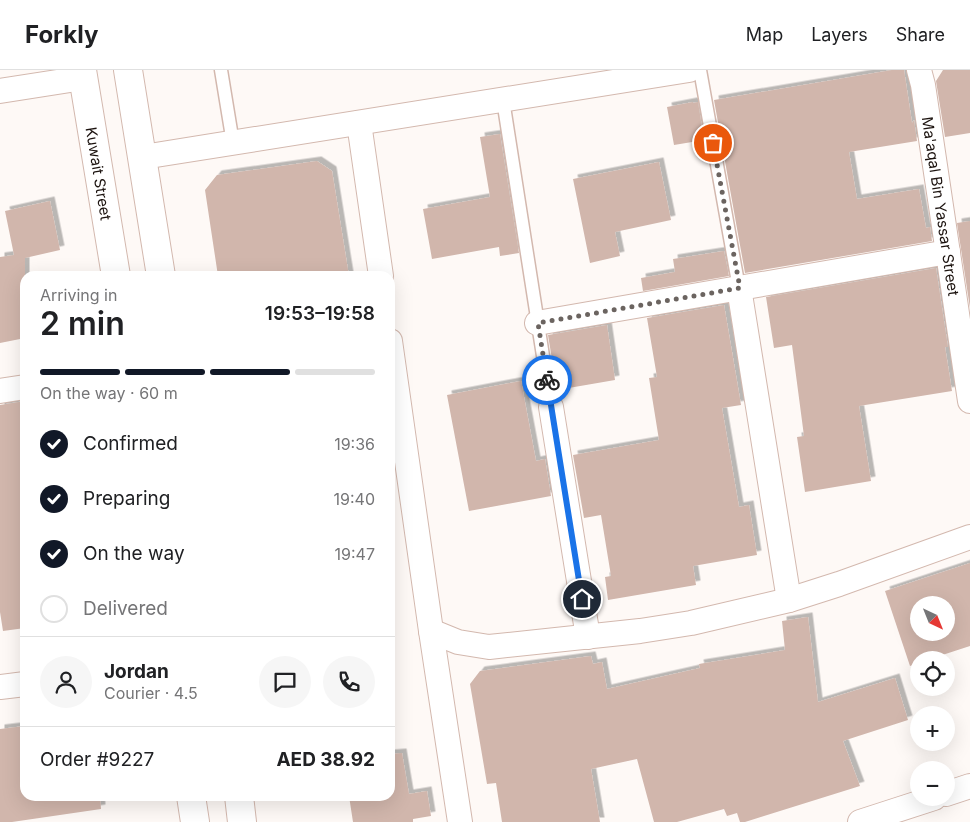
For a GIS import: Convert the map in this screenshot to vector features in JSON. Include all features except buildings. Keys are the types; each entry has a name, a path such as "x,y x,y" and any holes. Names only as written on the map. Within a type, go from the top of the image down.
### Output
{"main road":[{"path":"128,70 161,271"},
{"name":"Kuwait Street","path":"82,74 115,271"},
{"path":"192,801 195,822"},
{"path":"240,801 242,822"}],"street":[{"path":"143,157 503,100 628,75 690,70"},
{"name":"Ma'aqal Bin Yassar Street","path":"919,70 923,85 970,401"},
{"path":"0,91 82,74"},
{"path":"359,123 380,271"},
{"path":"538,323 948,252"},
{"path":"740,288 789,600"},
{"path":"395,376 460,822"},
{"path":"0,391 20,388"},
{"path":"551,407 588,637"},
{"path":"431,631 458,642 488,646 588,637 691,623 789,600 839,584 969,536"},
{"path":"0,688 20,685"},
{"path":"955,791 970,786"},
{"path":"860,822 910,806"}],"lane":[{"path":"221,70 233,143"},
{"path":"700,70 740,288"},
{"path":"503,100 551,407"}],"way so far":[{"path":"547,380 538,323 740,288 713,143"}],"route":[{"path":"547,380 582,599"}]}
